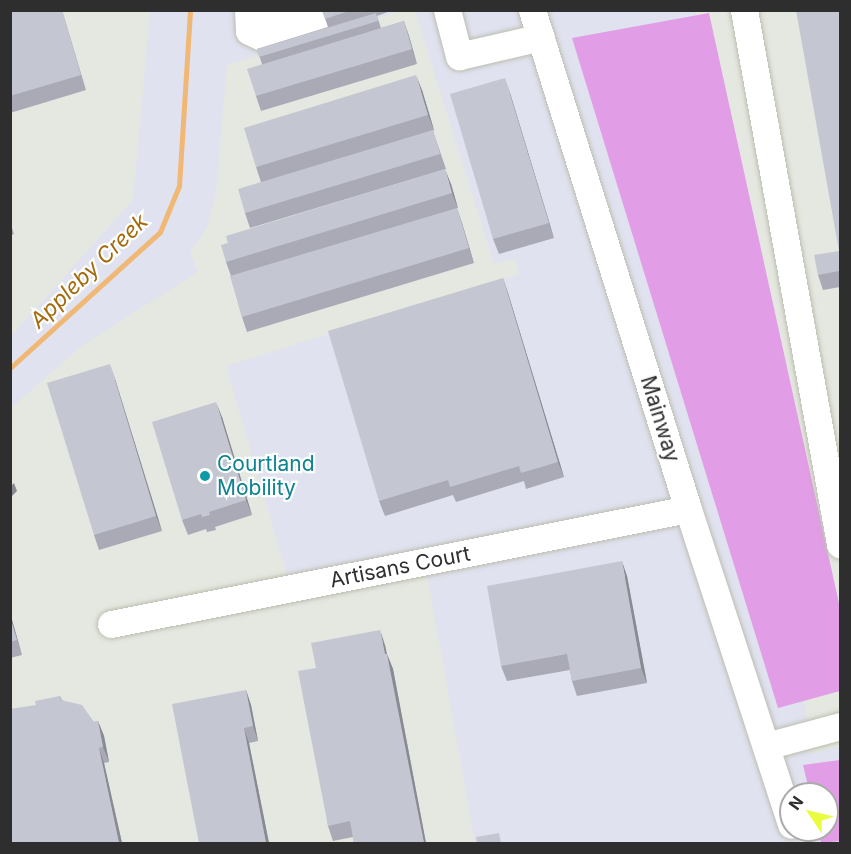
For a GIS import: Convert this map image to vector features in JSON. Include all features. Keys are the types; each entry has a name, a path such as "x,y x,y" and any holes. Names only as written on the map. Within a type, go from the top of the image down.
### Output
{"street":[{"path":"248,10 249,31 262,37 351,10"},
{"path":"266,10 279,15 291,10"},
{"path":"447,10 459,56 541,37"},
{"name":"Mainway","path":"532,10 688,509 779,787"},
{"path":"744,10 840,544"},
{"name":"Artisans Court","path":"111,624 688,509"},
{"path":"766,746 840,726"}],"shaded area":[{"path":"11,11 150,11 133,200 11,336"},
{"path":"400,11 415,11 494,264 515,259 520,274 226,366 294,599 427,574 475,843 11,843 10,409 84,344 198,272 190,253 207,227 216,192 227,65"},
{"path":"696,11 840,11 840,747 812,753"},
{"path":"709,13 840,608 840,691 778,708 572,38"},
{"path":"840,760 840,841 839,782 807,782 803,765"}],"building":[{"path":"10,10 62,10 81,75 10,96"},
{"path":"322,10 352,10 325,19"},
{"path":"796,10 840,10 840,279 839,271 818,275 814,255 839,251"},
{"path":"376,13 378,21 259,57 257,49"},
{"path":"404,21 412,49 256,96 247,69"},
{"path":"416,75 428,115 256,167 244,128"},
{"path":"505,78 549,223 493,239 450,94"},
{"path":"433,130 440,154 245,213 238,189"},
{"path":"445,169 452,193 226,262 221,245 228,243 226,236"},
{"path":"457,208 469,248 242,317 230,276"},
{"path":"503,278 558,462 521,473 519,466 450,487 448,480 379,501 328,331"},
{"path":"110,364 156,516 94,535 47,383"},
{"name":"Courtland Mobility","path":"216,402 246,500 209,512 210,515 202,517 201,514 182,520 152,422"},
{"path":"622,561 641,668 572,681 567,654 501,666 487,586"},
{"path":"10,617 17,640 10,642"},
{"path":"380,630 385,654 387,654 424,843 354,843 350,821 328,826 298,671 316,668 311,643"},
{"path":"246,690 253,726 244,728 266,843 199,843 172,704"},
{"path":"60,696 61,700 82,705 94,722 98,721 103,747 99,748 119,843 10,843 10,709 36,705 35,701"},
{"path":"499,833 501,843 477,843 476,837"}],"waterway":[{"name":"Appleby Creek","path":"10,368 160,232 179,186 190,10"}],"place":[{"name":"Courtland Mobility","path":"205,476"}]}
